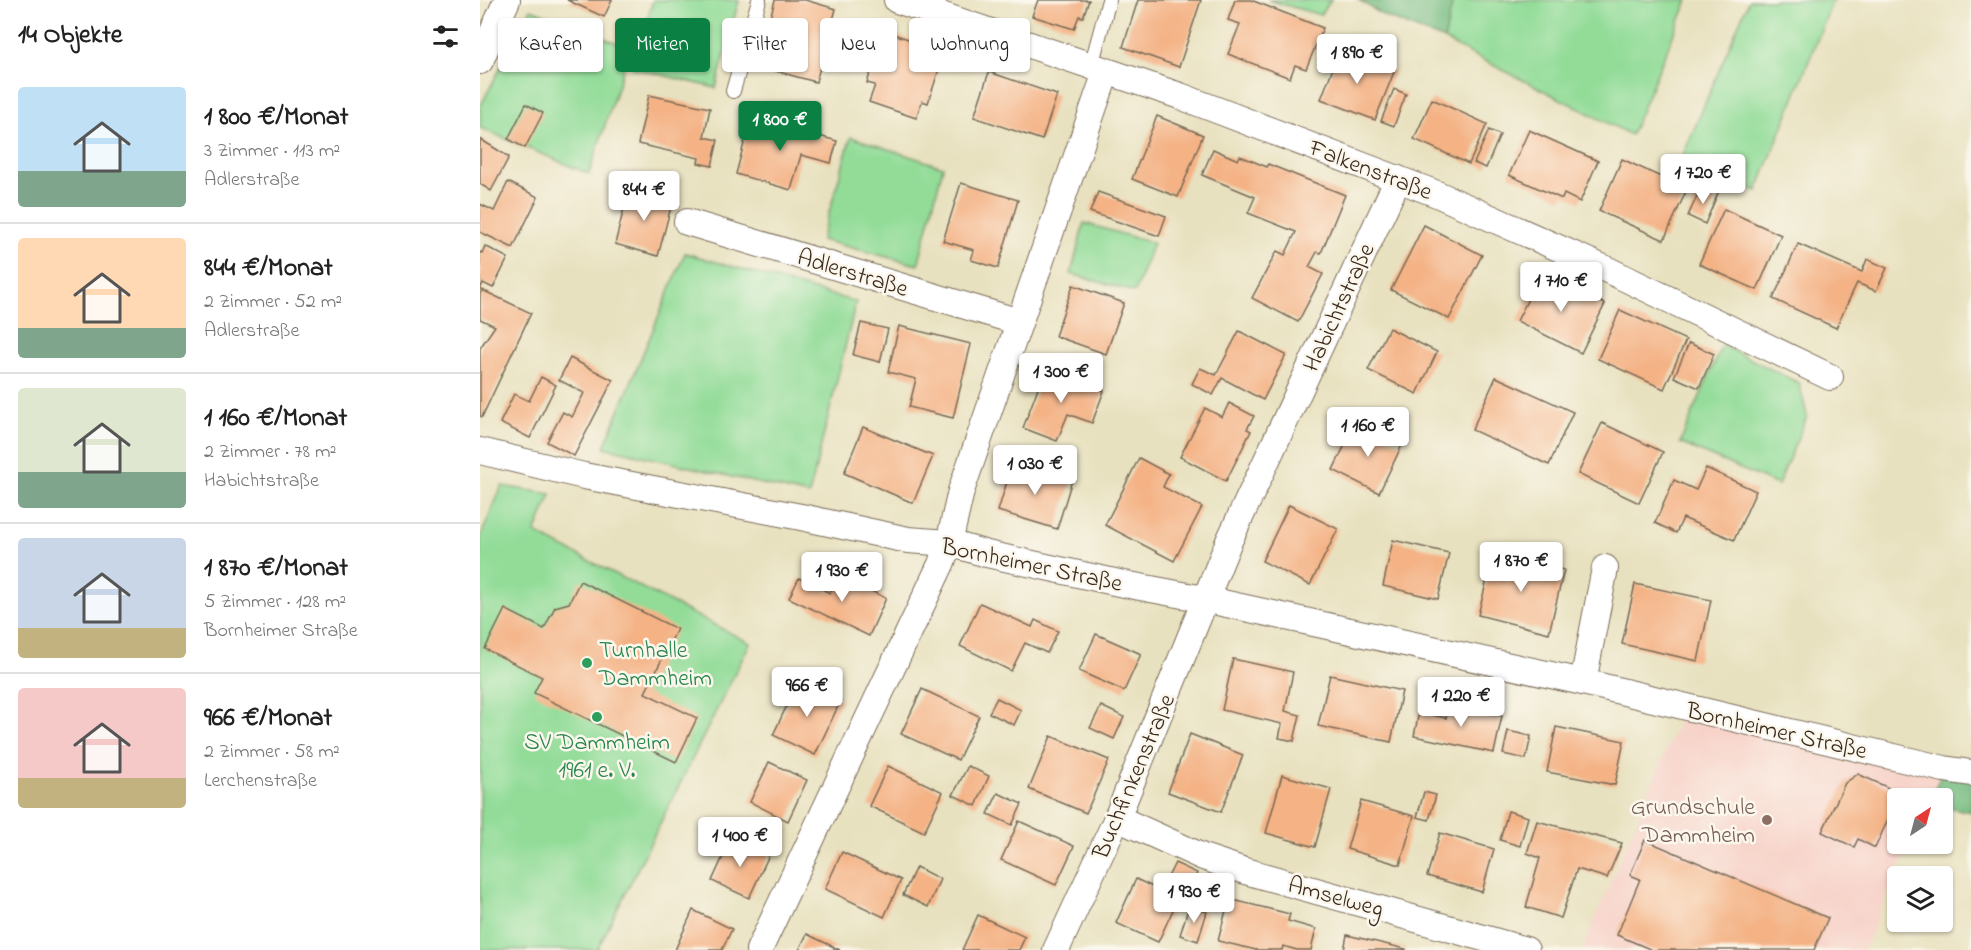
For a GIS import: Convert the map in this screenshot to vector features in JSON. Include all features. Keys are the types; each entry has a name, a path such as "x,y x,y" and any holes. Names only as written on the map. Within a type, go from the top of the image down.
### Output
{"street":[{"path":"480,61 507,0"},
{"name":"Falkenstraße","path":"897,0 1180,96 1398,179 1477,211 1610,271 1830,376"},
{"path":"759,950 927,595 949,543 961,491 1019,322 1099,69"},
{"name":"Habichtstraße","path":"1204,599 1398,179"},
{"name":"Adlerstraße","path":"687,222 1019,322"},
{"name":"Bornheimer Straße","path":"480,451 584,476 908,540 949,543 1097,578 1204,599 1583,682 1944,769 1971,773"},
{"path":"1583,682 1605,568"},
{"name":"Buchfinkenstraße","path":"1056,950 1117,818 1204,599"},
{"name":"Amselweg","path":"1117,818 1203,857 1526,950"}],"lane":[{"path":"733,91 759,0"},
{"path":"1099,69 1109,0"}],"shaded area":[{"name":"Grundschule Dammheim","path":"1684,708 1944,769 1935,788 1887,788 1887,854 1905,854 1900,866 1887,866 1887,895 1863,950 1582,950"}],"green space":[{"path":"653,0 739,0 734,18 722,18 722,65 716,88 650,72 710,72 710,18 648,18"},
{"path":"1268,0 1331,0 1320,15"},
{"path":"1359,0 1453,0 1444,40 1384,16"},
{"path":"1453,0 1688,0 1631,135 1444,40"},
{"path":"1749,0 1833,0 1757,191 1681,160"},
{"path":"531,9 554,18 526,18"},
{"path":"603,37 615,42 615,72 622,72 589,174 480,128 480,107 498,72 603,72"},
{"path":"851,137 943,167 918,265 821,240"},
{"path":"1084,223 1153,243 1135,292 1071,274"},
{"path":"685,253 856,302 809,495 604,447"},
{"path":"1722,345 1799,383 1807,416 1778,485 1680,443"},
{"name":"SV Dammheim 1961 e. V.","path":"502,486 551,494 535,533 750,643 597,950 480,950 480,538"},
{"path":"1944,769 1971,773 1971,812 1953,808 1953,788 1935,788"}],"building":[{"path":"567,0 612,0 604,17"},
{"path":"775,0 805,0 836,9 834,18 820,18 820,67 816,82 779,72 808,72 808,18 770,18"},
{"path":"1038,0 1089,0 1083,17 1079,16 1074,29 1032,16"},
{"path":"1138,0 1201,0 1179,67 1123,47"},
{"path":"1235,0 1251,0 1323,28 1306,69 1295,65 1290,78 1228,54 1240,24 1228,20"},
{"path":"897,35 909,39 909,72 938,72 928,103 922,101 916,118 869,102 875,85 867,83 871,72 897,72"},
{"path":"1340,50 1394,72 1375,120 1321,99"},
{"path":"989,72 1057,95 1042,140 974,117"},
{"path":"1394,89 1406,94 1394,126 1381,121"},
{"path":"649,95 710,108 704,137 718,140 712,166 698,163 699,158 638,144"},
{"path":"1432,99 1487,124 1469,164 1414,139"},
{"path":"526,104 543,113 525,148 508,139"},
{"path":"1157,116 1203,135 1178,197 1132,179"},
{"path":"751,117 837,141 831,163 801,155 791,190 736,174"},
{"path":"1489,130 1500,135 1486,168 1474,163"},
{"path":"1529,130 1598,161 1580,202 1564,194 1562,199 1509,175"},
{"path":"480,139 509,157 491,191 480,184"},
{"path":"1213,149 1238,160 1240,156 1267,167 1268,164 1345,195 1321,253 1317,252 1309,267 1323,274 1298,322 1252,298 1277,251 1285,255 1296,232 1248,213 1255,197 1202,175"},
{"path":"1622,159 1687,189 1664,240 1599,211"},
{"path":"508,182 538,197 513,248 480,232 480,204 494,211"},
{"path":"961,183 1018,200 998,268 971,260 974,250 943,241"},
{"path":"1702,185 1718,193 1705,224 1688,216"},
{"path":"629,188 673,199 658,256 615,244"},
{"path":"1098,192 1166,216 1159,236 1090,212"},
{"path":"1724,209 1781,235 1757,290 1699,264"},
{"path":"1424,225 1482,255 1449,319 1391,290"},
{"path":"1798,244 1862,272 1867,259 1887,268 1876,291 1857,283 1836,328 1773,299"},
{"path":"485,246 508,258 493,288 483,283 480,290 480,252 482,253"},
{"path":"1541,273 1605,304 1581,353 1517,321"},
{"path":"1073,285 1124,303 1106,354 1055,336"},
{"path":"482,290 531,313 482,417 480,416 480,348 495,326 480,319"},
{"path":"1620,310 1686,340 1664,389 1598,359"},
{"path":"861,323 888,329 880,362 853,355"},
{"path":"899,326 971,344 953,418 909,407 916,379 888,372"},
{"path":"1389,328 1437,352 1417,394 1368,370"},
{"path":"1239,331 1286,355 1263,400 1222,378 1213,395 1192,384 1200,368 1216,375"},
{"path":"1689,343 1714,354 1699,388 1674,377"},
{"path":"570,358 613,380 574,456 547,442 563,412 572,417 584,393 559,380"},
{"path":"1045,369 1104,391 1092,423 1068,414 1057,441 1023,428"},
{"path":"541,377 556,385 530,438 500,423 514,394 529,401"},
{"path":"1496,377 1573,412 1549,465 1472,430"},
{"path":"1229,403 1254,416 1247,429 1251,431 1226,481 1180,457 1205,408 1222,417"},
{"path":"1356,422 1402,445 1379,493 1333,470"},
{"path":"1602,423 1663,452 1639,503 1578,474"},
{"path":"863,427 933,456 913,503 844,473"},
{"path":"1139,458 1169,474 1163,487 1202,507 1174,561 1105,525"},
{"path":"1013,462 1072,480 1057,529 998,511"},
{"path":"1706,468 1756,491 1734,540 1683,518 1676,533 1655,523 1674,480 1696,490"},
{"path":"1289,505 1338,529 1310,585 1262,561"},
{"path":"1393,540 1449,553 1438,599 1383,586"},
{"path":"1494,552 1564,570 1549,633 1478,615"},
{"path":"838,575 886,598 869,636 789,598 799,578 830,593"},
{"name":"Turnhalle Dammheim","path":"580,581 677,629 645,693 697,718 676,762 534,693 542,677 485,649 505,609 544,629 555,607 569,603"},
{"path":"1635,584 1711,600 1698,661 1622,644"},
{"path":"980,603 1032,627 1035,620 1058,631 1047,653 1025,643 1011,671 960,646"},
{"path":"1096,634 1141,654 1124,691 1079,671"},
{"path":"1233,659 1293,672 1285,711 1300,715 1294,741 1279,738 1282,724 1222,710"},
{"path":"1330,675 1402,691 1391,742 1318,726"},
{"path":"799,680 841,700 815,755 773,735"},
{"path":"922,689 979,716 958,760 901,734"},
{"path":"997,698 1021,710 1014,725 989,713"},
{"path":"1449,705 1502,716 1494,753 1414,736 1419,712 1446,718"},
{"path":"1101,706 1124,717 1114,739 1090,728"},
{"path":"1556,727 1624,741 1615,785 1547,772"},
{"path":"1508,731 1531,736 1526,759 1503,754"},
{"path":"1190,734 1243,755 1221,812 1168,792"},
{"path":"1051,736 1109,760 1086,813 1029,789"},
{"path":"769,762 807,780 788,821 750,802"},
{"path":"888,766 943,792 924,832 869,806"},
{"path":"968,766 989,776 976,806 953,795"},
{"path":"1858,774 1889,788 1887,788 1887,822 1875,848 1858,839 1854,847 1822,832 1845,783"},
{"path":"1282,775 1331,789 1315,847 1266,833"},
{"path":"1424,792 1436,795 1429,820 1417,817"},
{"path":"998,793 1022,804 1012,825 988,814"},
{"path":"1361,801 1414,816 1400,865 1347,849"},
{"path":"1508,811 1528,817 1520,846 1500,840"},
{"path":"1019,821 1074,846 1056,885 1001,860"},
{"path":"1537,821 1622,843 1607,878 1577,869 1561,918 1526,907 1540,858 1527,853"},
{"path":"1440,833 1494,849 1482,892 1427,876"},
{"path":"732,837 769,855 749,898 712,881"},
{"path":"1645,840 1828,918 1814,950 1652,950 1617,935 1640,879 1630,875"},
{"path":"842,852 901,880 884,917 825,889"},
{"path":"1175,863 1197,873 1187,894 1165,883"},
{"path":"916,867 940,879 928,907 903,895"},
{"path":"1136,879 1178,899 1158,942 1116,923"},
{"path":"1229,899 1290,914 1288,921 1316,929 1311,950 1297,950 1283,946 1282,950 1256,950 1218,941"},
{"path":"1189,906 1207,912 1198,941 1180,935"},
{"path":"693,910 732,929 722,950 675,950"},
{"path":"978,915 1025,937 1019,950 962,950"},
{"path":"807,934 840,950 799,950"},
{"path":"1347,935 1406,949 1406,950 1344,950"}],"place":[{"name":"Turnhalle Dammheim","path":"587,663"},
{"name":"SV Dammheim 1961 e. V.","path":"597,717"},
{"name":"Grundschule Dammheim","path":"1767,820"}]}
